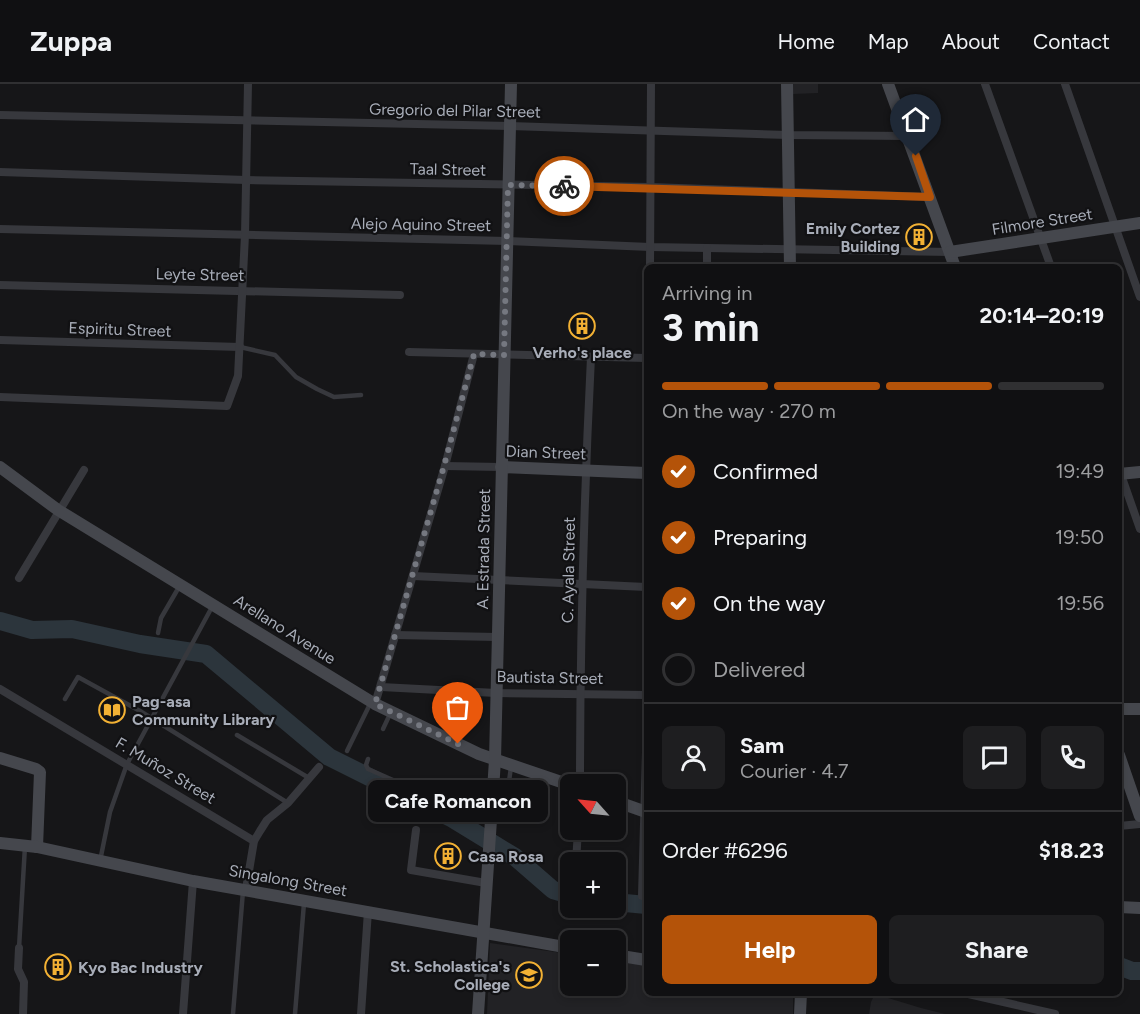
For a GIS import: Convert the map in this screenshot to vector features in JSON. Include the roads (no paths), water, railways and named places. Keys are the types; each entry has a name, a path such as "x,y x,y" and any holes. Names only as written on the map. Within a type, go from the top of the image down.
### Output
{"street":[{"path":"0,397 227,406 238,376 240,347 248,84"},
{"name":"A. Estrada Street","path":"478,1014 495,760 511,84"},
{"path":"650,264 651,84"},
{"path":"787,84 790,264"},
{"path":"888,84 909,136 954,264"},
{"path":"986,84 1050,264"},
{"path":"1065,84 1140,297"},
{"name":"Gregorio del Pilar Street","path":"0,115 909,136"},
{"name":"Taal Street","path":"0,172 246,180 650,187 930,197"},
{"name":"Filmore Street","path":"950,252 1140,223"},
{"name":"Alejo Aquino Street","path":"0,229 507,241 650,247 950,252"},
{"path":"707,248 707,264"},
{"name":"Leyte Street","path":"0,285 400,295"},
{"name":"Espiritu Street","path":"0,340 240,347"},
{"path":"409,352 644,358"},
{"path":"373,703 381,687 474,354"},
{"name":"C. Ayala Street","path":"580,774 580,694 591,357"},
{"name":"Dian Street","path":"444,466 644,473"},
{"name":"Arellano Avenue","path":"0,467 58,510 373,703 495,760 560,782"},
{"path":"19,578 84,470"},
{"path":"1122,472 1140,472"},
{"path":"1122,478 1140,529"},
{"path":"413,576 644,586"},
{"path":"395,635 497,637"},
{"name":"Bautista Street","path":"381,687 496,693 644,695"},
{"name":"F. Muñoz Street","path":"0,689 254,841"},
{"path":"1122,709 1140,709"},
{"path":"0,759 40,772 31,847"},
{"path":"245,889 254,841 267,820 288,803 319,767"},
{"path":"1122,768 1140,816"},
{"path":"626,805 644,811"},
{"path":"1122,826 1140,824"},
{"path":"416,830 411,870 486,883"},
{"name":"Singalong Street","path":"0,843 31,847 193,881 560,946"},
{"path":"642,896 644,854"},
{"path":"183,1014 193,881"},
{"path":"1122,907 1140,908"},
{"path":"361,1014 368,911"},
{"path":"19,948 18,969 24,982 23,1014"},
{"path":"626,960 644,960"},
{"path":"800,1014 801,996"},
{"path":"977,996 1055,1014"}],"lane":[{"path":"240,347 275,355 296,377 334,397 361,395"},
{"path":"158,633 161,618 180,584"},
{"path":"100,861 111,812 127,764 213,603"},
{"path":"65,699 78,677 151,718 288,803"},
{"path":"346,751 373,703"},
{"path":"383,729 391,712"},
{"path":"237,735 309,778"},
{"path":"368,759 366,765 368,769 470,813 490,825"},
{"path":"506,803 511,765"},
{"path":"470,813 493,790"},
{"path":"19,948 31,847"},
{"path":"233,1014 245,889"},
{"path":"296,1014 304,900"}],"waterway":[{"path":"0,621 32,630 72,629 140,644 206,654 329,757 453,819 515,857 553,890 560,892"},
{"path":"626,903 644,905"},
{"path":"1122,967 1140,971"}],"place":[{"name":"Emily Cortez Building","path":"919,237"},
{"name":"Verho's place","path":"582,326"},
{"name":"Pag-asa Community Library","path":"112,710"},
{"name":"Cafe Romancon","path":"458,744"},
{"name":"Casa Rosa","path":"448,856"},
{"name":"Kyo Bac Industry","path":"58,967"},
{"name":"St. Scholastica's College","path":"529,975"}]}
